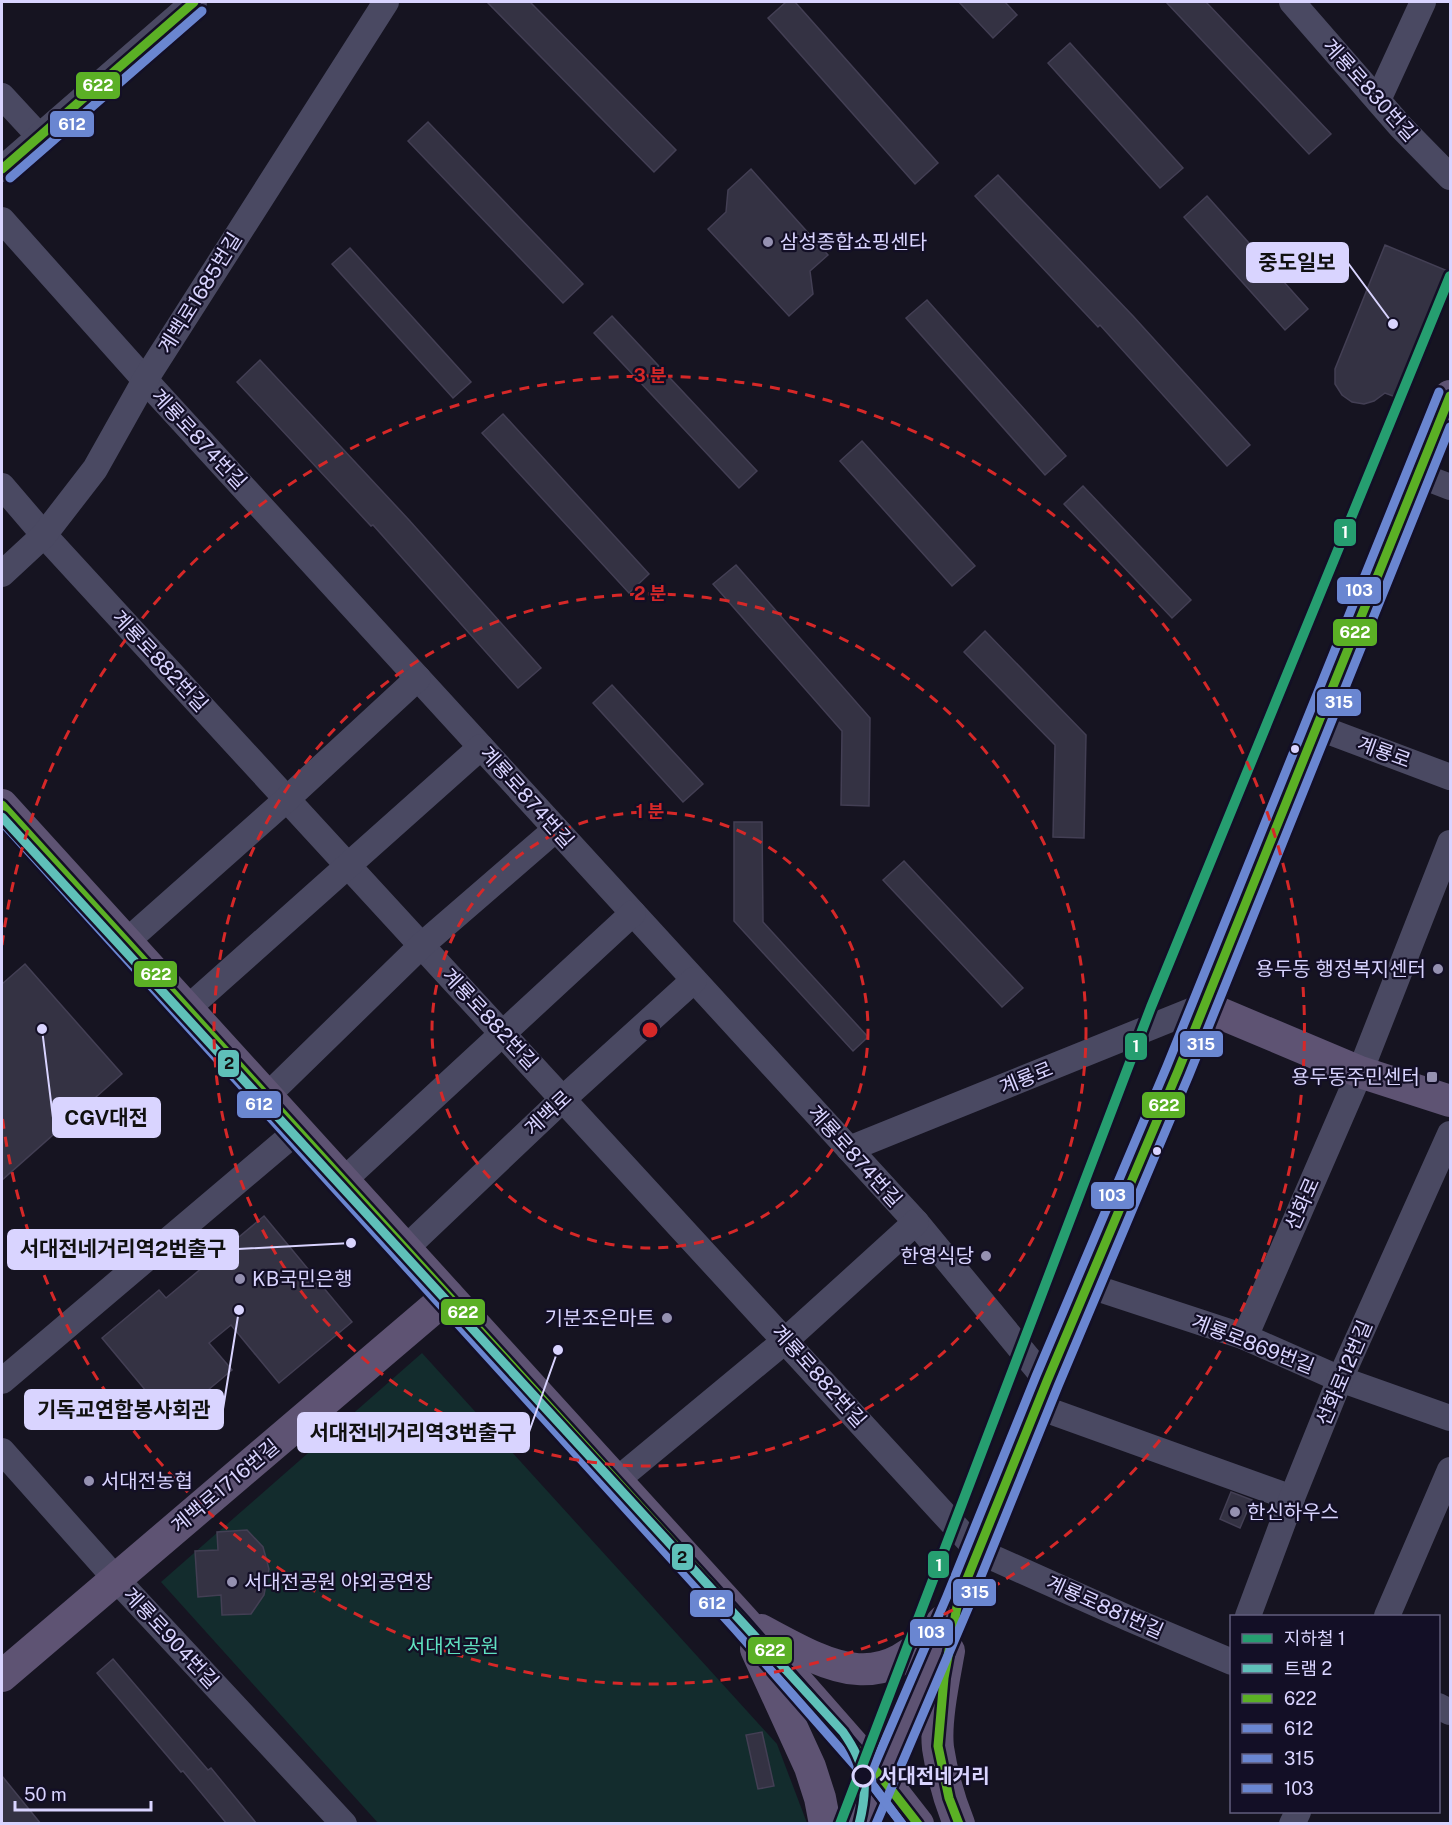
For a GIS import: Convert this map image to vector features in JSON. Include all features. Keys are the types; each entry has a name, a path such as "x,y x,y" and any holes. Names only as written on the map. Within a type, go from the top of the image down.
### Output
{"main road":[{"path":"863,1824 958,1601 1041,1393 1203,1006 1450,396"},
{"path":"2,805 744,1621 882,1778 918,1824"},
{"path":"1203,1006 1360,1072 1450,1101"},
{"name":"계백로1716번길","path":"2,1676 448,1296"},
{"path":"744,1621 802,1652 855,1671 897,1662 933,1633 958,1601"},
{"path":"958,1601 944,1678 938,1746 949,1798 959,1824"},
{"path":"744,1621 810,1767 825,1824"}],"street":[{"path":"2,169 194,2"},
{"name":"계백로1685번길","path":"2,574 44,535 95,469 145,380 386,2"},
{"name":"계룡로830번길","path":"1292,2 1378,100 1450,177"},
{"path":"1378,100 1423,2"},
{"path":"2,96 39,136"},
{"name":"계룡로874번길","path":"2,220 145,380 916,1222 1041,1393"},
{"path":"1419,475 1450,488"},
{"name":"계룡로882번길","path":"2,486 44,535 978,1551"},
{"path":"126,942 287,799 418,678"},
{"name":"계룡로","path":"1317,727 1450,777"},
{"path":"187,1009 481,747"},
{"path":"266,1097 422,945 556,829"},
{"name":"선화로","path":"1245,1337 1360,1072 1450,843"},
{"path":"343,1181 633,913"},
{"name":"계백로","path":"405,1249 564,1098 694,980"},
{"name":"계룡로","path":"849,1149 1203,1006"},
{"path":"2,1381 297,1131"},
{"name":"선화로12번길","path":"1249,1615 1292,1498 1340,1379 1450,1134"},
{"path":"617,1480 786,1340 916,1222"},
{"name":"계룡로869번길","path":"1088,1285 1245,1337 1340,1379 1450,1418"},
{"path":"1041,1393 1292,1498"},
{"name":"계룡로904번길","path":"2,1451 116,1579 344,1824"},
{"path":"1388,1615 1450,1470"},
{"name":"계룡로881번길","path":"978,1551 1230,1661"}],"green space":[{"name":"서대전공원","path":"422,1353 777,1744 807,1823 378,1823 161,1582"}],"building":[{"path":"487,2 530,2 676,150 654,172"},
{"path":"786,2 795,2 938,163 915,184 768,18"},
{"path":"959,2 1005,2 1017,15 993,38"},
{"path":"1166,2 1206,2 1331,134 1309,154"},
{"path":"1070,43 1183,168 1160,188 1048,63"},
{"path":"428,122 583,284 563,303 408,141"},
{"name":"삼성종합쇼핑센타","path":"751,169 828,255 810,271 813,294 789,316 708,229 726,212 728,190"},
{"path":"998,175 1133,316 1250,445 1227,466 1100,325 1098,327 975,196"},
{"path":"1207,196 1308,309 1285,330 1184,217"},
{"path":"1385,245 1450,272 1450,279 1401,399 1385,393 1374,401 1364,404 1352,402 1342,395 1335,384 1335,369"},
{"path":"350,248 471,382 453,398 332,264"},
{"path":"927,300 1066,456 1045,475 906,318"},
{"path":"612,316 757,471 739,488 594,333"},
{"path":"260,360 409,520 541,668 518,688 373,525 371,526 237,382"},
{"path":"503,414 649,574 629,593 482,433"},
{"path":"862,441 975,566 952,586 840,461"},
{"path":"1083,486 1191,600 1172,618 1064,504"},
{"path":"736,565 870,718 869,806 841,805 842,731 713,584"},
{"path":"985,631 1086,735 1084,838 1053,837 1055,745 964,652"},
{"path":"612,685 703,784 683,802 593,703"},
{"path":"734,822 762,822 763,922 868,1037 853,1051 734,921"},
{"path":"904,861 1023,988 1002,1007 883,880"},
{"path":"25,964 122,1074 2,1180 2,984"},
{"path":"264,1216 352,1322 279,1383 231,1325 209,1343 232,1370 171,1421 102,1338 159,1290 166,1298"},
{"name":"한신하우스","path":"1231,1492 1252,1500 1240,1528 1220,1519"},
{"name":"서대전공원 야외공연장","path":"247,1530 263,1547 269,1569 264,1595 251,1614 222,1615 221,1595 198,1597 195,1551 218,1550 217,1532"},
{"path":"113,1659 208,1770 211,1768 257,1824 227,1824 183,1771 181,1772 97,1673"},
{"path":"762,1732 774,1786 758,1789 746,1735"},
{"path":"2,1776 41,1824 2,1824"}],"metro line":[{"name":"1","path":"840,1824 1151,1007 1450,276"}],"tram line":[{"name":"2","path":"2,817 843,1732 857,1755 863,1776 864,1798 859,1824"}],"transit line":[{"name":"622","path":"2,169 194,2"},
{"name":"612","path":"10,178 202,11"},
{"name":"103","path":"902,1824 872,1784 871,1773 1167,1066 1439,392"},
{"name":"622","path":"959,1824 949,1798 938,1746 944,1678 958,1601 1047,1381 1178,1071 1450,396"},
{"name":"315","path":"876,1824 1189,1075 1450,427"},
{"name":"622","path":"2,805 744,1621 882,1778 918,1824"},
{"name":"612","path":"2,822 735,1629 873,1786 902,1824"}],"place":[{"name":"삼성종합쇼핑센타","path":"768,242"},
{"name":"중도일보","path":"1393,324"},
{"name":"용두동 행정복지센터","path":"1438,969"},
{"name":"CGV대전","path":"42,1029"},
{"name":"용두동주민센터","path":"1432,1077"},
{"name":"서대전네거리역2번출구","path":"351,1243"},
{"name":"한영식당","path":"986,1256"},
{"name":"KB국민은행","path":"240,1279"},
{"name":"기독교연합봉사회관","path":"239,1310"},
{"name":"기분조은마트","path":"667,1318"},
{"name":"서대전네거리역3번출구","path":"558,1350"},
{"name":"서대전농협","path":"89,1481"},
{"name":"한신하우스","path":"1235,1512"},
{"name":"서대전공원 야외공연장","path":"232,1582"},
{"name":"서대전네거리","path":"863,1776"}]}
